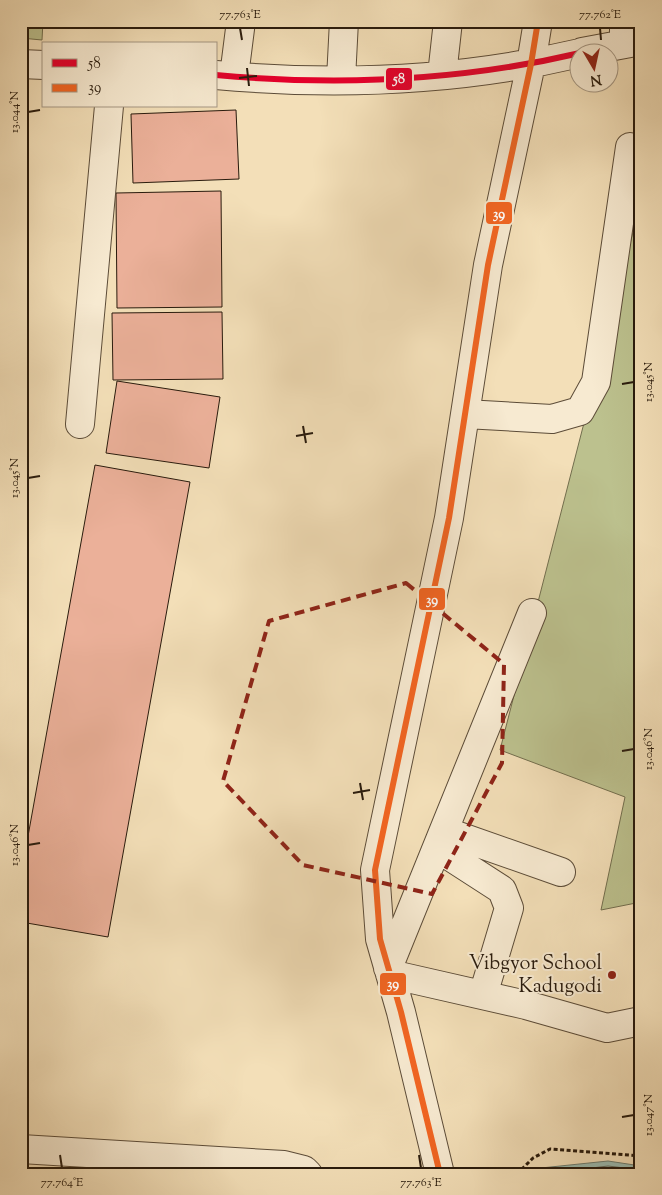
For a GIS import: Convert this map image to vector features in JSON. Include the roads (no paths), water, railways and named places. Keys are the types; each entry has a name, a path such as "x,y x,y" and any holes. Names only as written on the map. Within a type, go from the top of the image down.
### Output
{"street":[{"path":"241,21 225,76 280,81 442,75 531,64 570,55"},
{"path":"341,79 344,21"},
{"path":"442,75 448,21"},
{"path":"440,1174 380,939 375,870 449,518 488,265 531,64 538,21"},
{"path":"613,42 630,36"},
{"path":"21,64 42,65"},
{"path":"80,424 109,108"},
{"path":"464,414 552,419 580,411 596,382 630,147"},
{"path":"389,971 532,613"},
{"path":"440,840 561,872"},
{"path":"440,840 502,890 508,902 509,908 483,995"},
{"path":"389,971 607,1028 641,1021"},
{"path":"21,1149 284,1165 304,1170 308,1174"}],"water":[{"path":"608,1161 641,1166 641,1174 538,1174 541,1168"}],"place":[{"name":"Vibgyor School Kadugodi","path":"612,975"}]}
